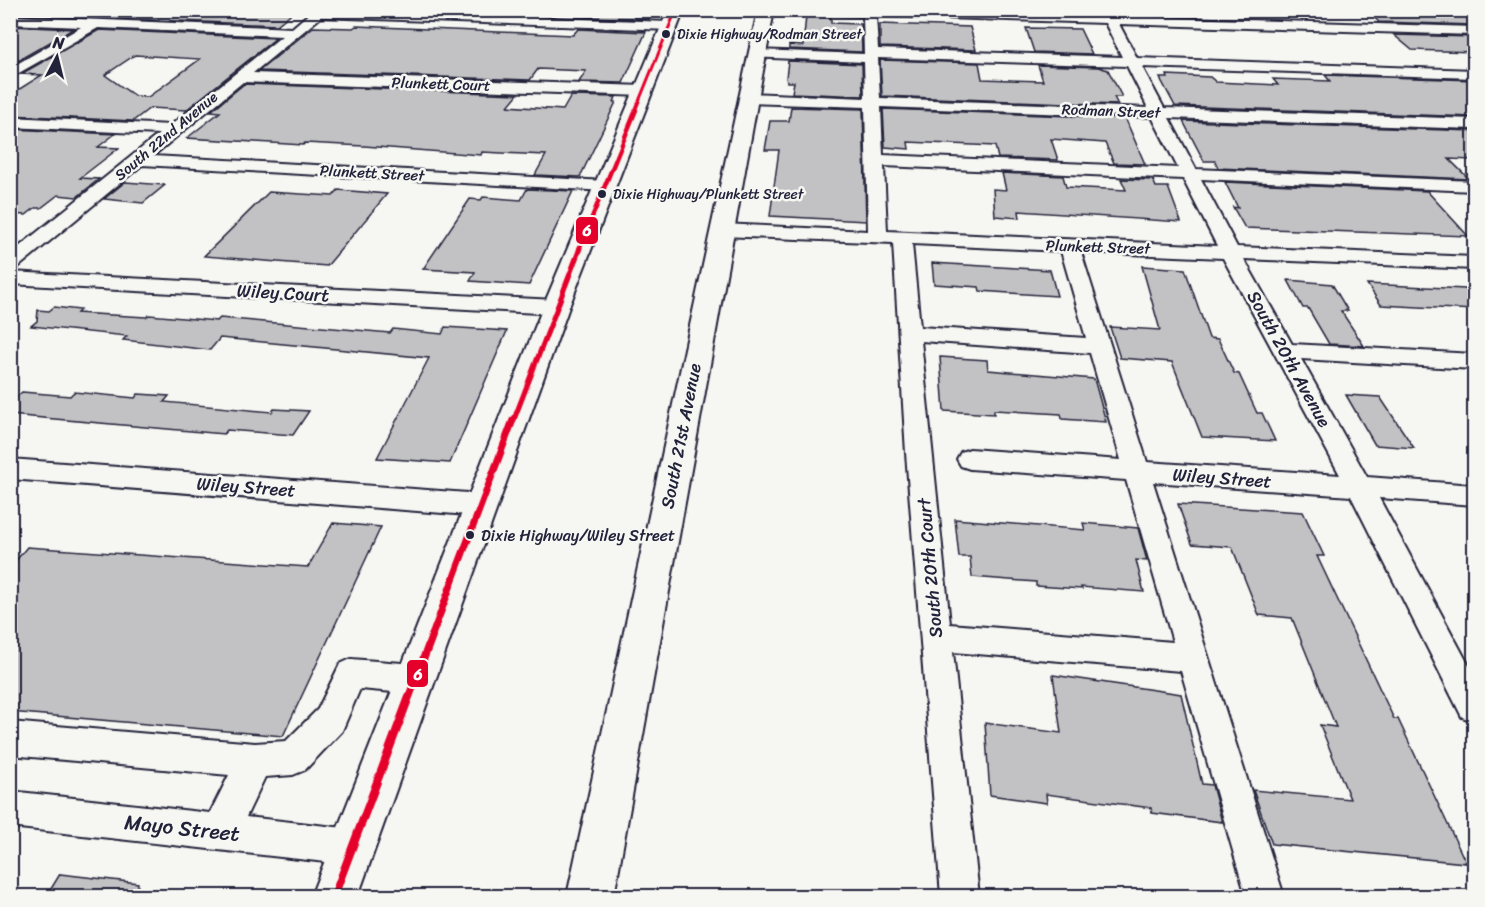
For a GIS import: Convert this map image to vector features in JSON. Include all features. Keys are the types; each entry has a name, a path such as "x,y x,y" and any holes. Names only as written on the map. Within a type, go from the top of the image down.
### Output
{"main road":[{"name":"South 21st Avenue","path":"590,897 765,10"},
{"path":"334,897 556,307 673,18"}],"street":[{"path":"10,74 118,10"},
{"path":"805,10 1108,15 1474,31"},
{"name":"South 20th Court","path":"869,11 866,56 874,160 910,333 960,897"},
{"path":"321,12 673,18"},
{"name":"South 22nd Avenue","path":"10,264 321,12"},
{"name":"South 20th Avenue","path":"1108,15 1230,252 1466,674 1474,706"},
{"path":"10,20 295,32"},
{"path":"756,54 1131,61 1474,74"},
{"name":"Plunkett Court","path":"238,77 644,91"},
{"name":"Rodman Street","path":"747,98 1474,124"},
{"path":"10,122 173,130"},
{"name":"Plunkett Street","path":"138,160 606,186"},
{"path":"874,160 1474,186"},
{"name":"Plunkett Street","path":"722,230 1474,263"},
{"path":"1069,246 1265,897"},
{"name":"Wiley Court","path":"10,278 556,307"},
{"path":"910,333 1099,346"},
{"path":"1285,351 1474,361"},
{"name":"Wiley Street","path":"970,459 1474,495"},
{"name":"Wiley Street","path":"10,469 481,505"},
{"path":"936,636 1193,658"},
{"path":"10,738 255,760 293,758 330,720 351,674 416,679"},
{"path":"220,832 255,760"},
{"name":"Mayo Street","path":"10,809 353,847"}],"building":[{"path":"10,10 294,11 277,25 10,14"},
{"path":"590,10 652,10 649,19 586,17"},
{"path":"1366,10 1474,10 1474,25 1379,22"},
{"path":"806,16 831,17 831,23 861,24 862,52 789,49 789,45 803,46"},
{"path":"880,24 970,27 976,50 880,47"},
{"path":"10,26 73,29 10,65"},
{"path":"356,26 573,35 578,29 646,32 623,83 579,82 586,71 538,69 530,80 259,71 313,27 353,28"},
{"path":"1026,28 1080,29 1092,54 1034,52"},
{"path":"99,30 276,38 186,110 150,108 133,121 10,115 10,95 42,75 21,74","holes":["135,55 200,59 148,97 135,96 105,75"]},
{"path":"1394,35 1474,37 1474,52 1412,50"},
{"path":"880,60 979,63 982,79 1043,81 1038,65 1098,67 1108,70 1122,97 1114,97 1118,105 882,96"},
{"path":"788,61 862,64 863,96 792,93 794,82 787,82 786,78"},
{"path":"1167,75 1210,77 1216,82 1278,85 1273,79 1330,81 1325,75 1474,80 1474,117 1175,106 1160,78 1168,78"},
{"path":"244,84 518,94 508,106 563,110 571,96 616,97 614,102 616,102 580,177 535,175 546,155 482,152 481,155 364,146 187,138 220,112 211,111"},
{"path":"791,107 863,109 866,221 770,216 779,150 765,150 770,121 789,121"},
{"path":"883,109 1125,118 1145,164 1114,163 1105,143 1051,139 1058,160 998,158 995,146 908,142 909,149 885,147"},
{"path":"1183,121 1474,131 1474,160 1449,159 1469,179 1218,168 1215,161 1204,161"},
{"path":"10,129 115,134 98,147 119,148 80,178 99,179 77,197 58,195 41,208 35,208 26,215 10,214"},
{"path":"1002,173 1063,176 1066,187 1126,190 1121,179 1153,180 1156,187 1168,187 1181,222 1019,211 1020,218 995,216 993,189 1006,190"},
{"path":"125,182 165,185 143,203 104,199"},
{"path":"1225,182 1427,191 1468,236 1245,228 1233,207 1238,208"},
{"path":"527,189 573,191 529,285 470,281 475,272 423,269 470,199 481,200 483,197 521,200"},
{"path":"338,190 387,194 327,266 204,256 269,192 333,196"},
{"path":"932,263 1050,270 1057,296 980,291 979,287 934,284"},
{"path":"1142,266 1185,269 1209,338 1218,339 1234,373 1239,374 1257,413 1262,413 1275,441 1202,437 1172,362 1120,358 1110,327 1160,330"},
{"path":"1288,280 1332,284 1348,311 1341,311 1364,346 1329,344 1308,308 1303,308"},
{"path":"1367,284 1465,289 1474,301 1474,310 1381,305"},
{"path":"54,307 80,310 77,313 146,317 149,315 217,321 220,318 390,333 393,329 442,334 445,327 507,331 450,463 377,458 429,358 220,338 210,350 123,340 127,336 31,326 37,321 38,310 49,311"},
{"path":"940,357 987,360 988,370 1094,379 1106,422 1062,419 1061,414 994,410 994,414 944,411"},
{"path":"22,392 70,396 74,392 135,398 138,394 169,396 164,402 272,412 274,409 309,411 293,435 227,430 224,434 10,415 10,403"},
{"path":"1346,395 1380,397 1414,448 1375,445"},
{"path":"1178,504 1303,512 1324,556 1317,556 1394,719 1398,719 1466,863 1272,844 1253,790 1350,799 1320,725 1336,727 1292,618 1259,615 1232,547 1192,544"},
{"path":"955,519 1085,530 1083,523 1138,528 1147,561 1136,560 1144,592 1036,586 1036,582 972,577 970,557 959,557"},
{"path":"333,523 381,527 283,736 10,712 10,568 27,547 308,567"},
{"path":"1053,675 1181,694 1202,784 1212,785 1222,822 1152,813 1151,808 1046,794 1047,803 990,795 985,723 1061,733"},
{"path":"60,874 138,883 137,897 46,897"}],"transit line":[{"name":"6","path":"334,896 556,307 676,10"}],"place":[{"name":"Dixie Highway/Rodman Street","path":"666,34"},
{"name":"Dixie Highway/Plunkett Street","path":"602,194"},
{"name":"Dixie Highway/Wiley Street","path":"470,535"}]}
